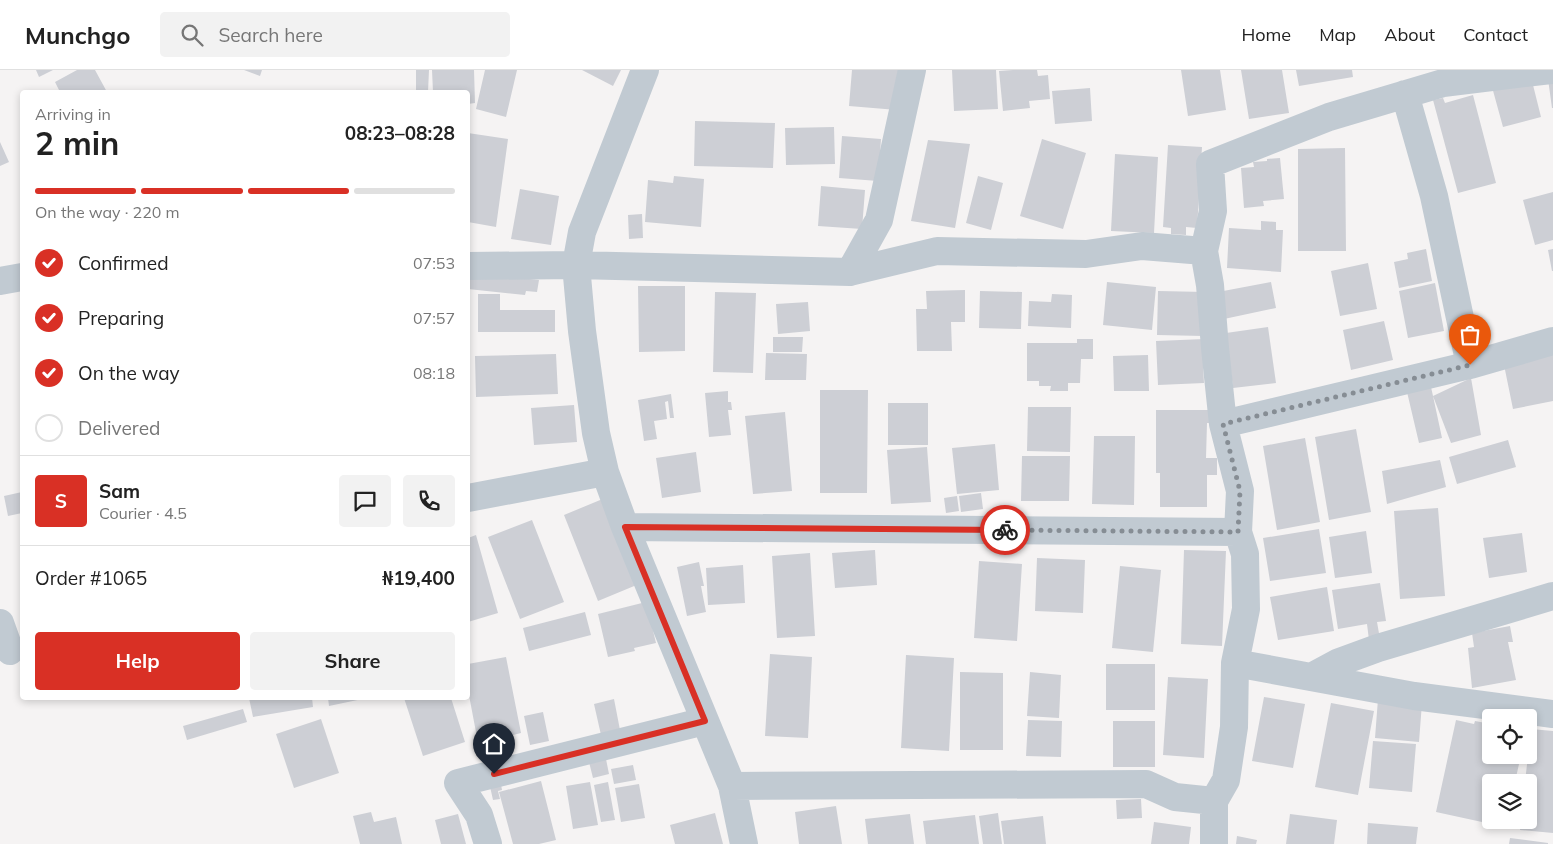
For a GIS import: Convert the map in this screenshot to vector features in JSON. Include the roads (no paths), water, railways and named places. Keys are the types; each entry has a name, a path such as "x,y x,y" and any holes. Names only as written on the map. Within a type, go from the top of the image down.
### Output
{"street":[{"path":"644,70 582,232 576,265 584,350 596,433 605,472 625,527 732,786 744,844"},
{"path":"850,272 879,220 912,70"},
{"path":"1214,844 1214,801 1226,780 1228,772 1234,727 1235,663 1246,609 1245,554 1238,532 1240,491 1223,424 1210,285 1204,252 1213,211 1210,164 1329,117 1443,83 1551,70"},
{"path":"1405,94 1434,196 1470,365"},
{"path":"470,266 576,265 850,272 936,251 1086,254 1142,246 1204,252"},
{"path":"0,281 20,277"},
{"path":"1223,424 1470,365 1553,341"},
{"path":"470,498 605,472"},
{"path":"625,527 1238,532"},
{"path":"1311,677 1336,663 1378,648 1553,596"},
{"path":"0,623 10,651"},
{"path":"1235,663 1414,696 1553,714"},
{"path":"488,844 479,815 458,782 705,721"},
{"path":"732,786 1146,784 1175,797 1214,801"}]}
